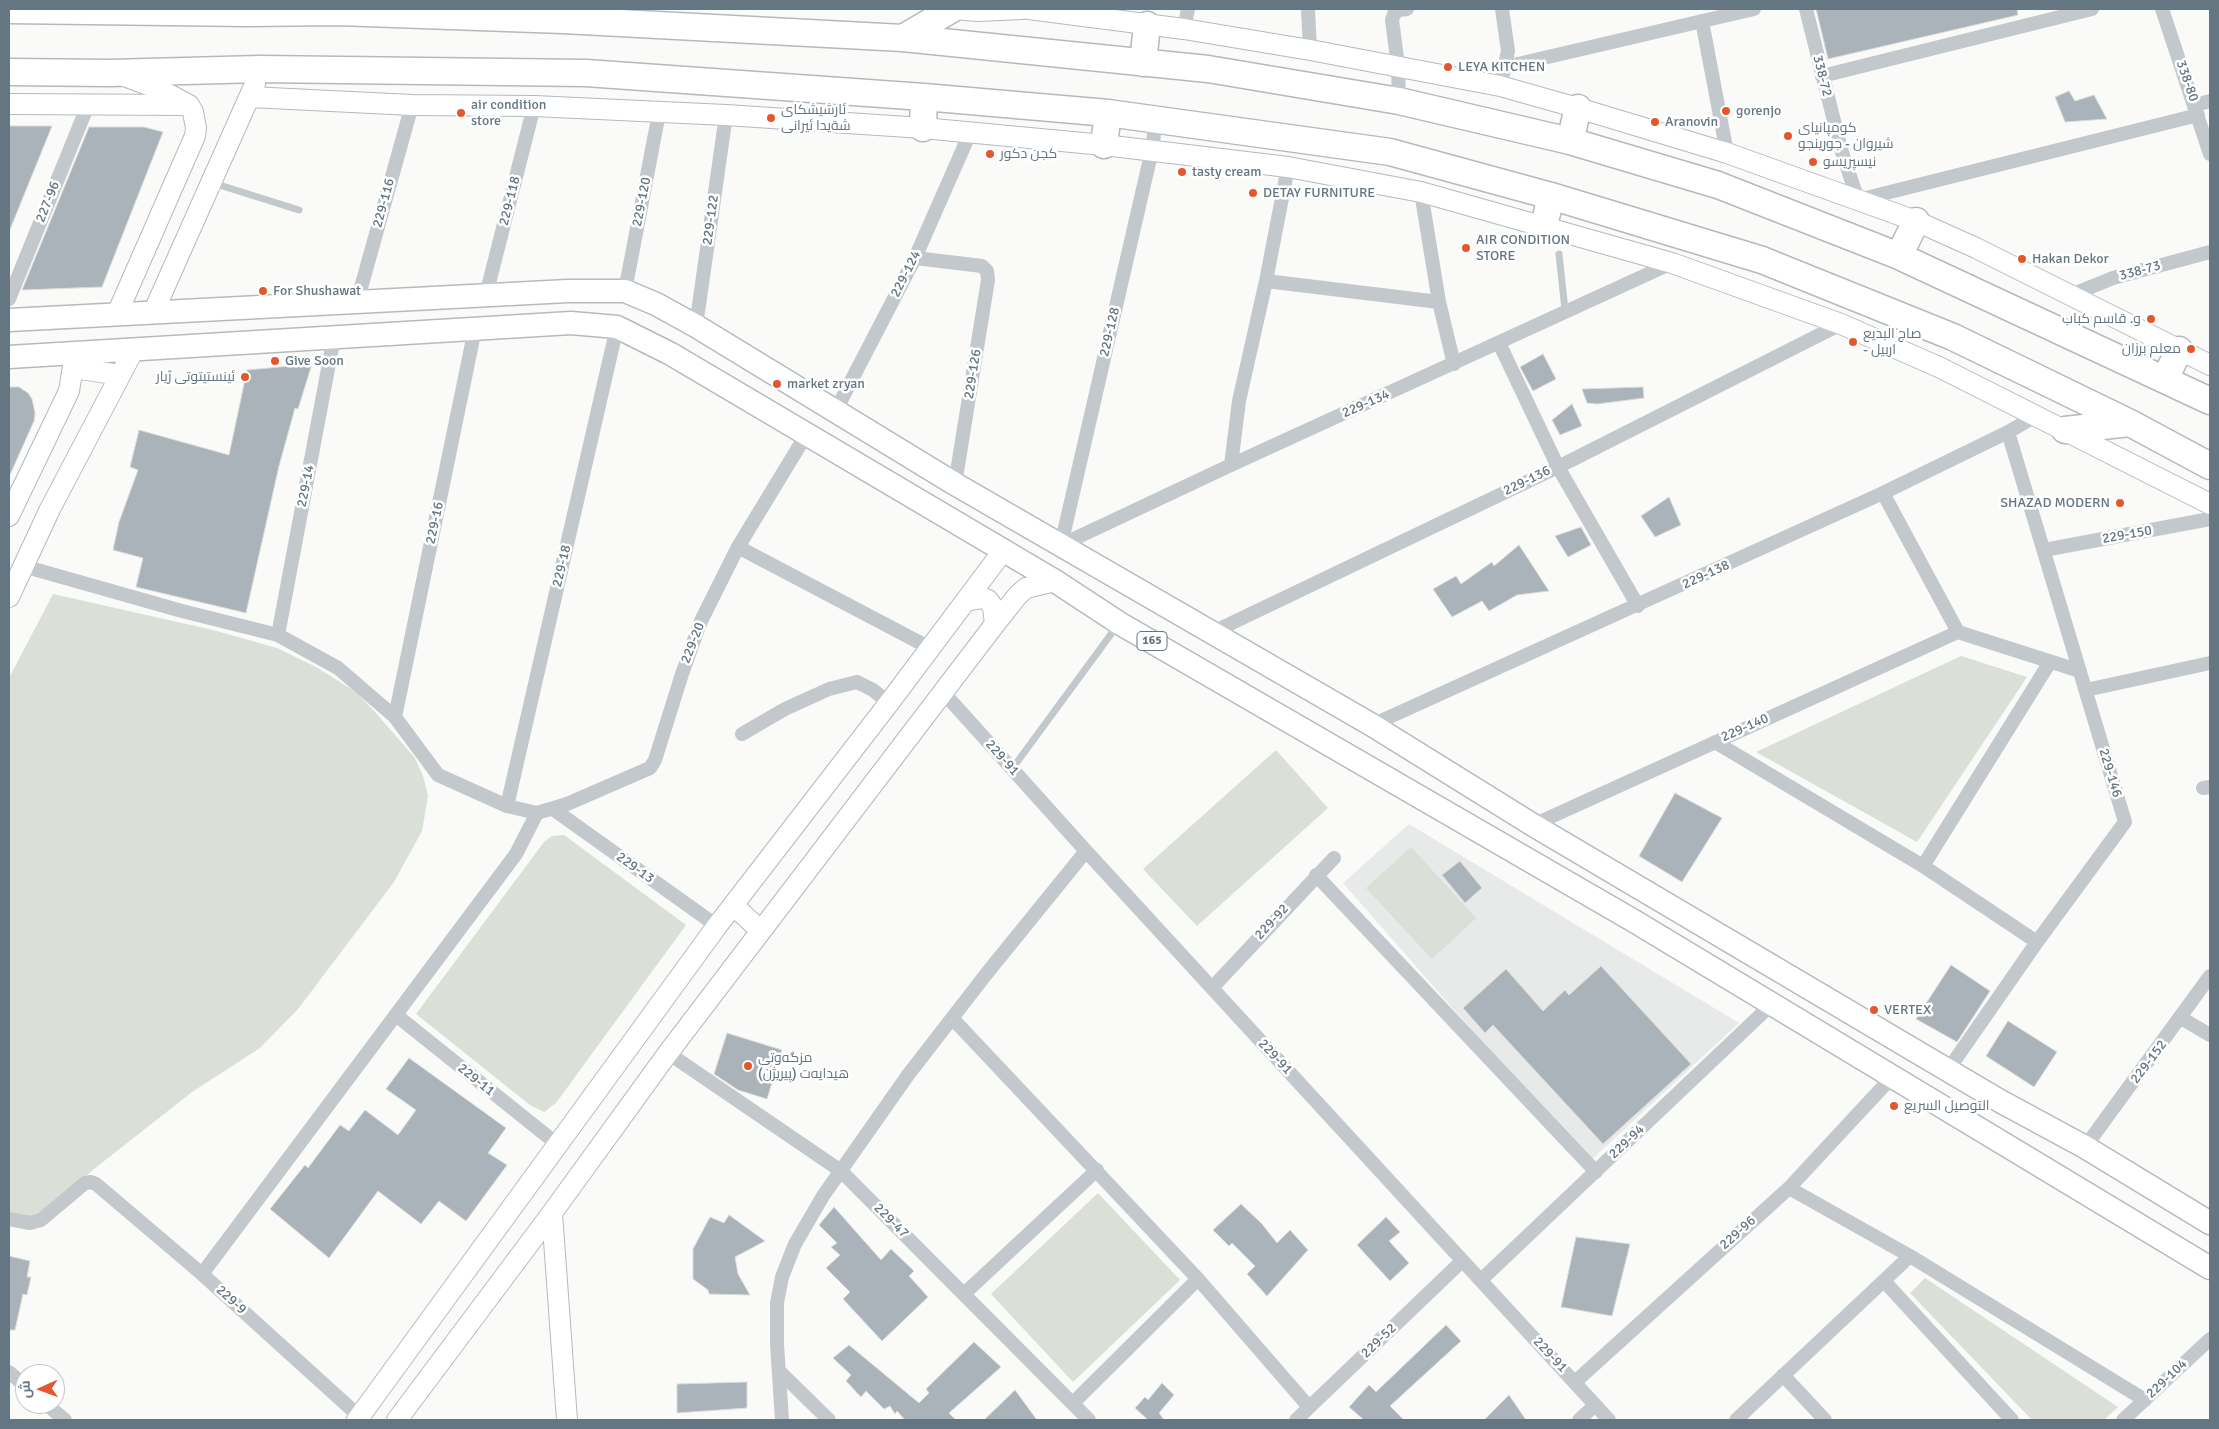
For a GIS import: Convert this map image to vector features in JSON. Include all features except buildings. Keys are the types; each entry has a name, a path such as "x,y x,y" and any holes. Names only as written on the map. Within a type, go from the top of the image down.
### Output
{"highway":[{"path":"903,38 953,9"},
{"path":"9,10 337,10 903,38 1208,69 1400,101 1570,140 1718,185 1899,256 2210,401"},
{"path":"1143,63 1147,25"},
{"path":"9,72 110,73 260,70 586,73 924,97 1108,113 1156,118 1390,152 1550,196 1762,260 1954,337 2130,423 2210,466"},
{"path":"923,128 924,97"},
{"path":"1570,140 1578,108"},
{"path":"1104,145 1108,113"},
{"path":"1544,226 1550,196"},
{"path":"1899,256 1916,221"},
{"path":"2165,379 2180,350"},
{"path":"2065,430 2130,423"}],"main road":[{"name":"165","path":"9,320 117,314 157,304 357,302 568,291 625,291 656,304 696,326 955,484 1211,634 1372,725 1533,825 2000,1101 2086,1147 2210,1223"},
{"path":"416,300 417,333"},
{"name":"165","path":"9,357 74,361 133,351 191,345 571,323 617,327 671,354 1055,581 1119,623 1634,921 2210,1268"},
{"path":"1982,1131 2000,1101"}],"street":[{"path":"953,9 1022,9"},
{"path":"1029,9 1184,30 1310,50 1500,86 1578,108 1727,153 1916,221 1976,248 2210,365"},
{"path":"1184,30 1188,9"},
{"path":"1308,9 1310,50"},
{"path":"1400,101 1392,20 1394,14 1399,10 1407,9"},
{"path":"1500,86 1508,51 1502,9"},
{"path":"1505,67 1754,9"},
{"name":"338-72","path":"1806,9 1841,149 1858,200"},
{"path":"1822,76 2092,9"},
{"name":"338-80","path":"2162,9 2210,154"},
{"path":"1702,21 1727,153"},
{"path":"130,283 157,304 260,70"},
{"path":"110,73 159,89 189,105 195,120 195,136 117,314"},
{"path":"250,96 412,105 534,106 726,115 923,128 1152,150 1288,167 1421,192 1672,263 1841,324 1941,368 2210,504"},
{"path":"1858,200 2197,110 2210,100"},
{"path":"9,104 189,105"},
{"name":"227-96","path":"9,298 88,105"},
{"name":"229-116","path":"357,302 412,105"},
{"name":"229-118","path":"486,295 534,106"},
{"name":"229-120","path":"625,291 659,113"},
{"name":"229-122","path":"696,326 726,115"},
{"name":"229-128","path":"1061,545 1152,150 1156,118"},
{"name":"229-124","path":"835,412 915,258 970,133"},
{"path":"1232,464 1239,401 1266,281 1288,167"},
{"path":"1421,192 1438,302 1454,364"},
{"name":"338-73","path":"2071,296 2113,278 2210,252"},
{"name":"229-126","path":"915,258 982,266 987,271 988,280 955,484"},
{"name":"229-134","path":"1061,545 1232,464 1454,364 1565,310 1672,263"},
{"path":"1266,281 1438,302"},
{"name":"229-136","path":"1211,634 1558,467 1841,324"},
{"name":"229-18","path":"506,806 617,327"},
{"name":"229-16","path":"395,717 475,330"},
{"name":"229-14","path":"278,635 334,337"},
{"path":"1499,343 1558,467 1638,606"},
{"path":"9,597 50,509 133,351"},
{"path":"10,510 70,391 74,361 120,375"},
{"name":"229-138","path":"1372,725 1884,493 2008,432 2036,416"},
{"name":"229-146","path":"1948,1070 2037,942 2125,822 2008,432"},
{"name":"229-20","path":"537,814 554,809 650,768 655,760 701,621 738,547 806,435"},
{"path":"1884,493 1958,632 2080,671"},
{"name":"229-150","path":"2044,550 2210,520"},
{"path":"738,547 930,648"},
{"path":"359,1419 556,1144 717,926 889,703 1003,551"},
{"path":"23,566 182,612 278,635 338,668 395,717 438,775 506,806 537,814 516,854 202,1274"},
{"path":"397,1420 552,1213 668,1053 994,624 1018,594 1026,588 1055,581"},
{"path":"966,601 982,598 988,600 993,607 994,624"},
{"name":"229-140","path":"1533,825 1958,632"},
{"path":"1923,866 2050,662"},
{"path":"2086,690 2210,663"},
{"path":"742,734 785,709 829,689 857,682 873,690 889,703"},
{"name":"229-91","path":"943,692 1086,852 1610,1420"},
{"path":"1715,742 1923,866 2037,942"},
{"name":"229-13","path":"554,809 717,926"},
{"path":"782,1420 777,1304 782,1277 795,1244 823,1196 908,1075 1086,852"},
{"name":"229-92","path":"1212,988 1334,858"},
{"path":"1316,875 1596,1172"},
{"path":"734,905 761,931"},
{"name":"229-152","path":"2086,1147 2210,976"},
{"name":"229-94","path":"1481,1280 1772,1004"},
{"name":"229-11","path":"396,1014 556,1144"},
{"path":"952,1018 1198,1278 1309,1407"},
{"path":"2181,1018 2210,1035"},
{"name":"229-47","path":"668,1053 841,1171 965,1293 1089,1420"},
{"name":"229-96","path":"1575,1382 1789,1188 1893,1076"},
{"path":"965,1293 1097,1170"},
{"name":"229-9","path":"9,1219 35,1223 85,1183 91,1182 202,1274 359,1419"},
{"path":"1789,1188 1910,1256 2145,1400"},
{"path":"552,1213 567,1420"},
{"path":"1736,1420 1910,1256"},
{"name":"229-52","path":"1296,1420 1462,1261"},
{"path":"1074,1403 1198,1278"},
{"path":"1884,1281 2012,1420"},
{"name":"229-104","path":"2123,1420 2210,1338"},
{"path":"779,1371 829,1420"},
{"path":"1784,1375 1825,1420"},
{"path":"1579,1420 1595,1405"}],"lane":[{"path":"211,182 299,210"},
{"path":"1559,254 1565,310"},
{"path":"1012,769 1119,623"}],"shaded area":[{"path":"53,594 213,630 277,648 316,667 356,692 415,758 423,776 428,796 422,831 394,882 298,1009 260,1048 192,1092 94,1169 42,1217 9,1215 9,678"},
{"path":"1961,656 2027,677 1917,842 1756,752"},
{"path":"1276,750 1328,808 1197,926 1143,869"},
{"path":"1409,824 1739,1023 1588,1163 1343,883"},
{"path":"564,835 686,925 556,1103 544,1112 530,1105 416,1014 544,842 552,836"},
{"path":"1411,847 1476,918 1432,959 1366,888"},
{"path":"1098,1193 1180,1280 1073,1382 991,1294"},
{"path":"1925,1278 2118,1407 2104,1420 2032,1420 1910,1293"}],"place":[{"name":"LEYA KITCHEN","path":"1448,67"},
{"name":"gorenjo","path":"1726,111"},
{"name":"air condition store","path":"461,113"},
{"name":"ئارشيشكاى شةيدا ئيرانى","path":"771,118"},
{"name":"Aranovin","path":"1655,122"},
{"name":"كومپانیای شیروان - جورینجو","path":"1788,136"},
{"name":"كجن دكور","path":"990,154"},
{"name":"نيسپريسو","path":"1813,162"},
{"name":"tasty cream","path":"1182,172"},
{"name":"DETAY FURNITURE","path":"1253,193"},
{"name":"AIR CONDITION STORE","path":"1466,248"},
{"name":"Hakan Dekor","path":"2022,259"},
{"name":"For Shushawat","path":"263,291"},
{"name":"و. قاسم كباب","path":"2151,319"},
{"name":"صاج البديع - اربيل","path":"1853,342"},
{"name":"معلم برزان","path":"2191,349"},
{"name":"Give Soon","path":"275,361"},
{"name":"ئینستیتوتی ژیار","path":"245,377"},
{"name":"market zryan","path":"777,384"},
{"name":"SHAZAD MODERN","path":"2120,503"},
{"name":"VERTEX","path":"1874,1010"},
{"name":"مزگه‌وتی هیدایه‌ت (پیریژن)","path":"748,1066"},
{"name":"التوصيل السريع","path":"1894,1106"}]}
